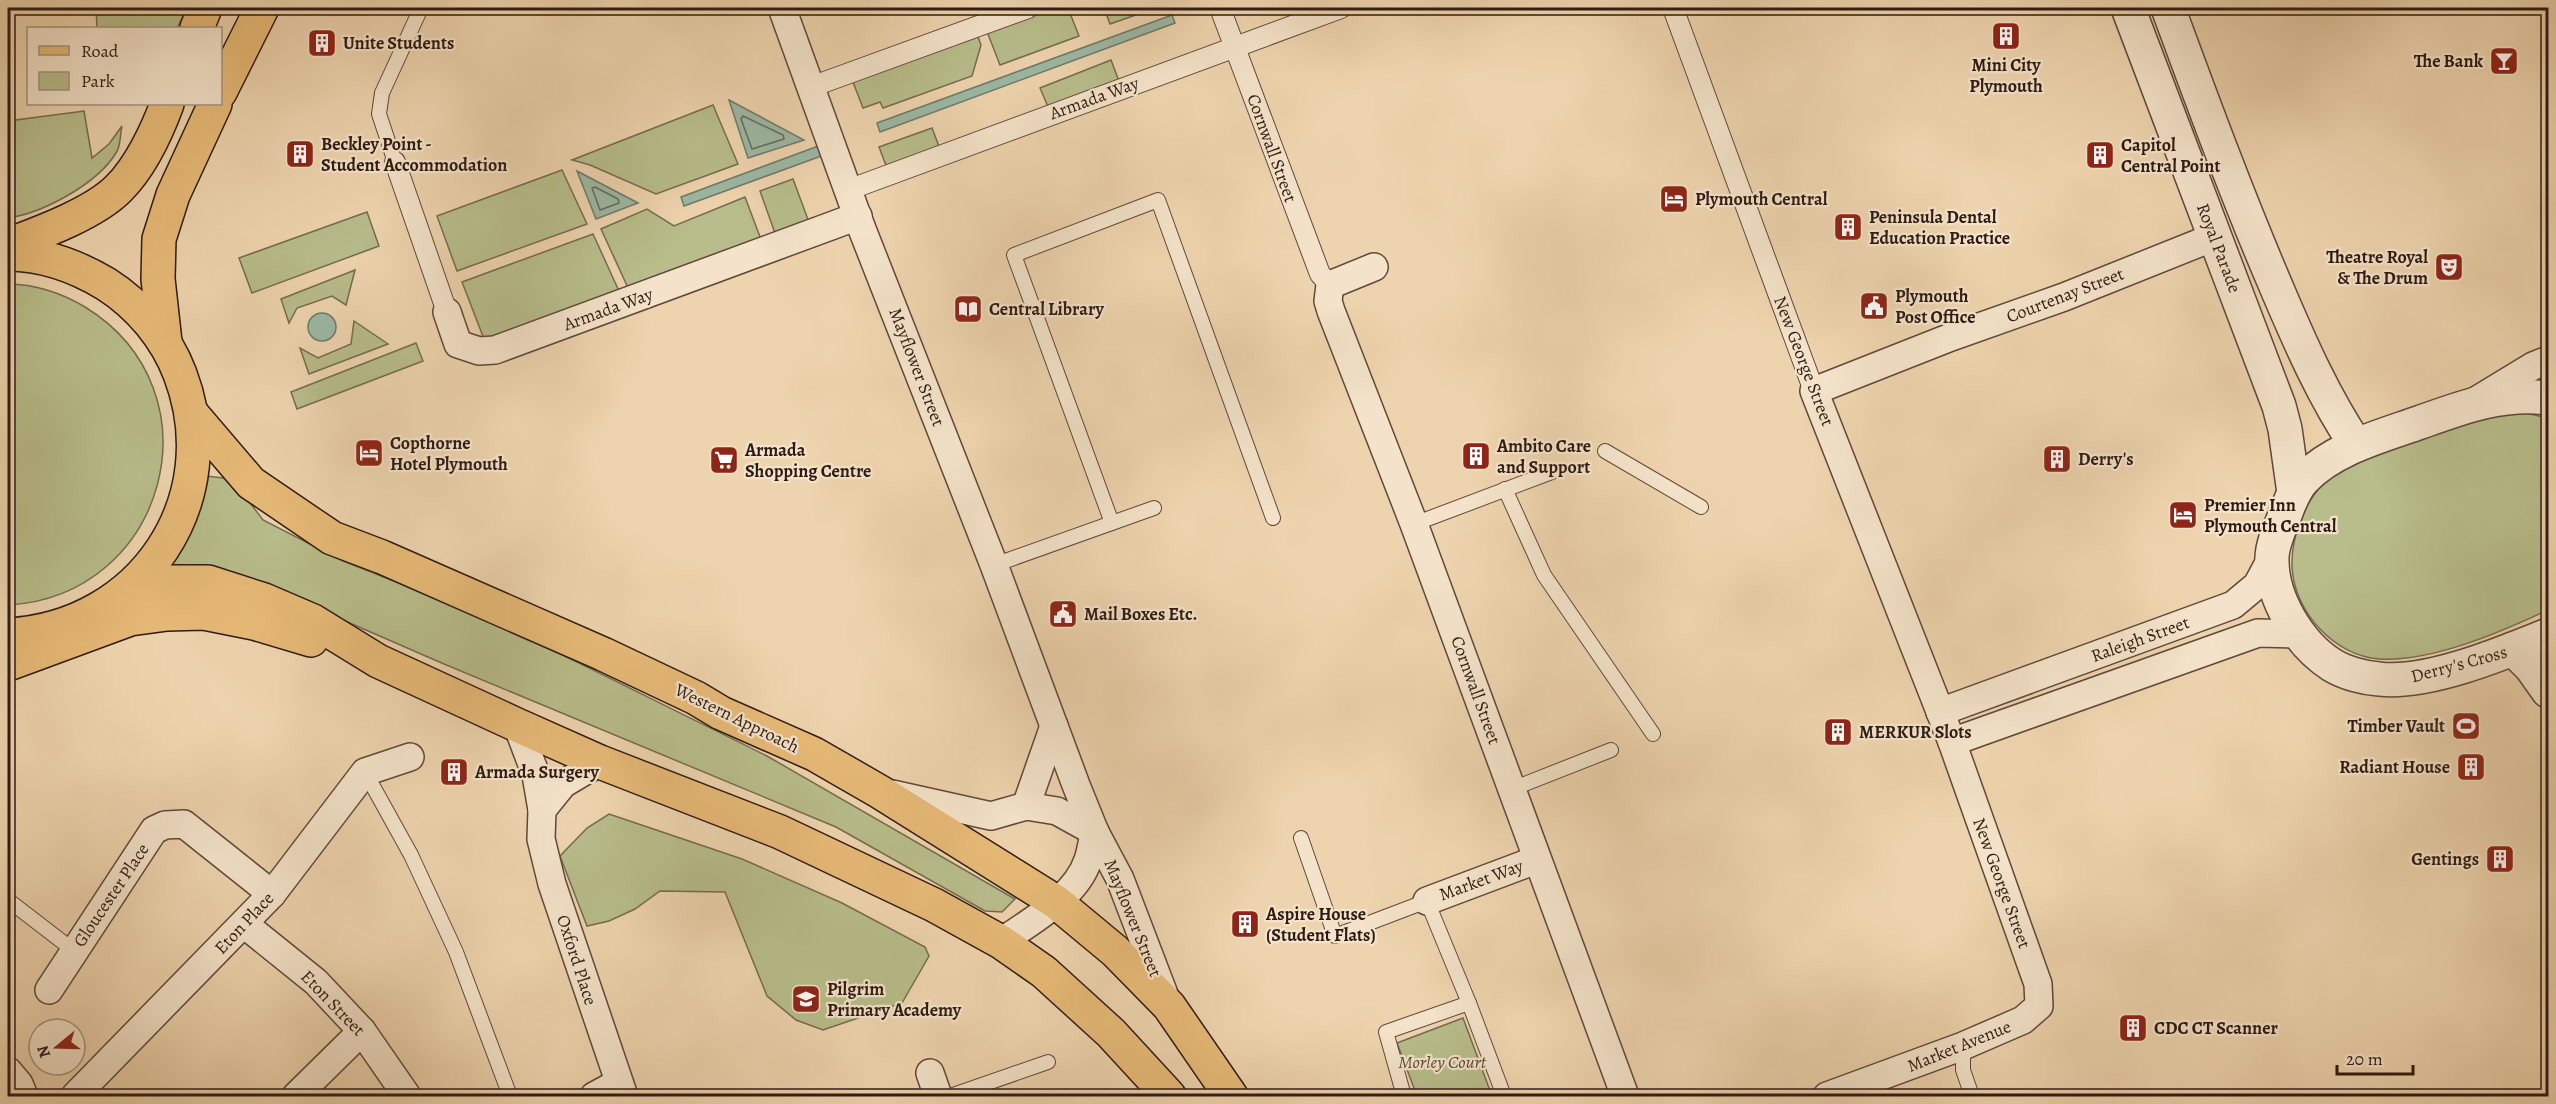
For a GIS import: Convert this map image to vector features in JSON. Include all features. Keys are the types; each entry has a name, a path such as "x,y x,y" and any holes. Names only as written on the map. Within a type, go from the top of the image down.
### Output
{"main road":[{"path":"197,27 205,8"},
{"path":"222,88 262,8"},
{"path":"8,245 48,230 96,204 119,188 142,156 159,125 167,105"},
{"path":"165,342 158,279 159,239 173,195 215,105"},
{"path":"8,254 56,260 88,273 118,291 144,315 165,342 180,373 192,414 194,447 191,481 182,513 167,543 147,570 123,594 95,612 74,622 15,638"},
{"name":"Western Approach","path":"192,414 251,483 332,538 382,557 603,654 696,698 721,713 814,754 880,792 1056,902 1115,951 1169,1006 1231,1096"},
{"path":"123,594 166,582 208,582 264,600 313,621 378,661 517,725 600,762 780,832 934,905 1000,942 1044,972 1112,1032 1169,1096"},
{"path":"8,664 130,619 167,614 204,613 254,623 378,661"}],"street":[{"name":"Mayflower Street","path":"782,8 848,190 1095,832 1120,879 1169,1006"},
{"path":"811,87 1028,8"},
{"name":"Cornwall Street","path":"1220,8 1320,274 1330,285 1328,301 1331,310 1414,524 1536,860 1625,1096"},
{"name":"Armada Way","path":"848,190 1341,8"},
{"name":"New George Street","path":"1673,8 1814,391 1953,741 2038,984 2039,1006 2023,1020"},
{"name":"Royal Parade","path":"2128,8 2279,406 2285,429 2294,493"},
{"name":"Royal Parade","path":"2168,8 2258,245 2306,356 2335,414 2356,446"},
{"name":"Armada Way","path":"395,162 458,344 479,351 495,351 858,216"},
{"name":"Courtenay Street","path":"1814,391 1953,340 2214,237"},
{"path":"1330,285 1374,267"},
{"name":"Derry's Cross","path":"2469,405 2533,366 2548,360"},
{"name":"Derry's Cross","path":"2548,398 2533,396 2500,398 2469,405 2356,446 2323,464 2304,479 2294,493 2272,557 2275,582 2283,604 2299,634 2316,653 2333,666 2354,674 2380,680 2408,679 2513,649 2548,634"},
{"name":"Raleigh Street","path":"1940,712 2234,606 2257,585 2272,557"},
{"name":"Raleigh Street","path":"1953,741 2258,633 2299,634"},
{"path":"2513,649 2531,667 2548,691"},
{"name":"Oxford Place","path":"517,725 536,775 542,810 540,839 552,884 621,1090 594,1096"},
{"path":"1026,806 1054,726"},
{"path":"365,772 410,756"},
{"path":"542,810 563,784 600,762"},
{"name":"Eton Place","path":"75,1096 272,894 365,772"},
{"path":"880,792 991,816 1026,806 1057,811 1095,832"},
{"name":"Gloucester Place","path":"49,990 73,950 154,830 165,825 184,824 272,894"},
{"name":"Mayflower Street","path":"1000,942 1056,902 1077,880 1088,861 1095,832"},
{"name":"Market Way","path":"1426,900 1536,860"},
{"name":"Eton Street","path":"244,924 316,982 362,1030 407,1096"},
{"name":"Market Avenue","path":"1827,1096 1963,1046 2023,1020"},
{"path":"296,1096 362,1030"},
{"path":"8,1071 19,1084 24,1096"}],"lane":[{"path":"395,162 379,114 382,93 421,8"},
{"path":"1112,523 1014,255 1158,200 1273,518"},
{"path":"1605,451 1701,507"},
{"path":"1414,524 1552,472"},
{"path":"1505,489 1544,575 1653,734"},
{"path":"994,565 1154,508"},
{"path":"1512,789 1611,750"},
{"path":"365,772 411,855 456,952 510,1096"},
{"path":"1301,838 1335,936 1426,900 1469,1003 1504,1096"},
{"path":"8,900 73,950"},
{"path":"1404,1096 1386,1032 1469,1003"},
{"path":"1963,1046 1963,1070 1972,1096"},
{"path":"950,1096 1048,1062"}],"green space":[{"path":"96,8 187,8 178,27 97,27"},
{"path":"1045,8 1068,8 1079,36 1000,65 986,29"},
{"path":"1104,8 1156,8 1110,24"},
{"path":"976,31 981,45 972,76 883,108 880,102 863,108 851,77"},
{"path":"1111,60 1119,81 1049,109 1040,88"},
{"path":"713,105 738,164 656,194 590,165 572,160"},
{"path":"84,111 92,158 109,144 122,126 116,153 96,176 83,186 37,210 8,218 8,121"},
{"path":"932,128 940,149 887,168 879,147"},
{"path":"562,170 587,224 457,271 437,216"},
{"path":"793,179 810,225 776,236 760,191"},
{"path":"745,197 762,242 629,290 601,229 647,209 674,226"},
{"path":"367,212 379,246 252,293 239,258"},
{"path":"593,234 619,291 484,339 462,282"},
{"path":"355,270 346,305 332,296 297,308 289,323 281,299"},
{"path":"8,284 38,288 76,302 128,344 153,388 163,436 158,484 138,529 106,566 63,593 8,605"},
{"path":"354,321 388,344 309,374 300,348 318,358 351,344"},
{"path":"416,343 423,361 297,409 291,392"},
{"path":"2517,411 2548,418 2548,610 2466,644 2400,659 2379,659 2347,650 2320,629 2300,600 2295,584 2292,556 2296,534 2304,512 2323,484 2344,467 2369,455 2481,416"},
{"path":"206,476 232,479 263,520 343,561 486,617 767,756 1015,899 1002,912 985,911 836,827 444,664 274,590 170,568 195,525 203,501"},
{"path":"609,814 742,859 842,903 925,947 929,956 902,1003 823,1030 796,1020 767,996 725,892 660,891 635,909 609,921 587,926 560,856 587,828"},
{"name":"Morley Court","path":"1463,1018 1492,1096 1417,1096 1397,1043"}],"water":[{"path":"1172,15 1175,23 880,132 877,123"},
{"path":"729,100 804,140 748,158"},
{"path":"821,145 824,155 684,206 681,197"},
{"path":"577,171 638,203 596,219"},
{"path":"322,313 332,317 336,327 332,337 322,341 312,337 308,327 312,317"}],"place":[{"name":"Mini City Plymouth","path":"2006,36"},
{"name":"Unite Students","path":"322,43"},
{"name":"The Bank","path":"2504,61"},
{"name":"Beckley Point - Student Accommodation","path":"300,154"},
{"name":"Capitol Central Point","path":"2100,155"},
{"name":"Plymouth Central","path":"1674,199"},
{"name":"Peninsula Dental Education Practice","path":"1848,227"},
{"name":"Theatre Royal & The Drum","path":"2449,267"},
{"name":"Plymouth Post Office","path":"1874,306"},
{"name":"Central Library","path":"968,309"},
{"name":"Copthorne Hotel Plymouth","path":"369,453"},
{"name":"Ambito Care and Support","path":"1476,456"},
{"name":"Derry's","path":"2057,459"},
{"name":"Armada Shopping Centre","path":"724,460"},
{"name":"Premier Inn Plymouth Central","path":"2183,515"},
{"name":"Mail Boxes Etc.","path":"1063,614"},
{"name":"Timber Vault","path":"2466,726"},
{"name":"MERKUR Slots","path":"1838,732"},
{"name":"Radiant House","path":"2471,767"},
{"name":"Armada Surgery","path":"454,772"},
{"name":"Gentings","path":"2500,859"},
{"name":"Aspire House (Student Flats)","path":"1245,924"},
{"name":"Pilgrim Primary Academy","path":"806,999"},
{"name":"CDC CT Scanner","path":"2133,1028"}]}
